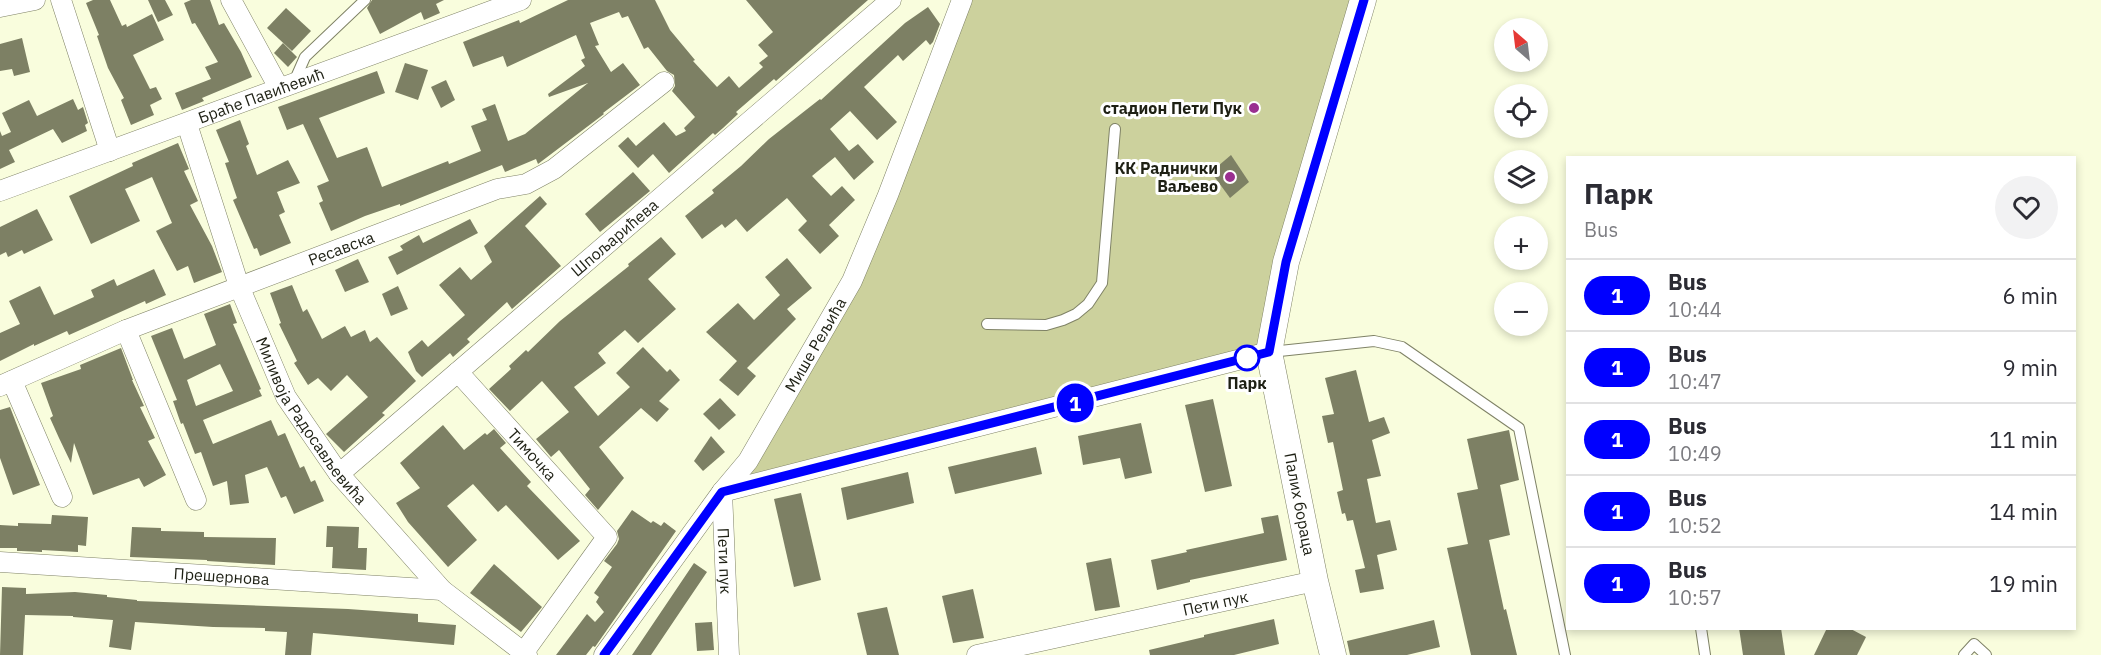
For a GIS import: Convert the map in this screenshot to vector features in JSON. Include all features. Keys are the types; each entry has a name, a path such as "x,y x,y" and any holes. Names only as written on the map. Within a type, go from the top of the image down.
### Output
{"street":[{"path":"0,7 35,0"},
{"path":"61,0 110,151"},
{"path":"231,0 287,85"},
{"name":"Браће Павићевић","path":"0,192 521,0"},
{"name":"Шпољарићева","path":"339,474 891,0"},
{"name":"Мише Рељића","path":"604,655 722,492 748,461 852,281 888,195 962,0"},
{"path":"722,492 1269,352 1286,262 1364,0"},
{"name":"Ресавска","path":"6,384 126,330 239,286 498,189 526,184 554,169 664,82"},
{"name":"Миливоја Радосављевића","path":"188,124 239,286 286,397 339,474 442,590 526,654"},
{"path":"126,330 196,500"},
{"name":"Палих бораца","path":"1269,352 1315,580 1334,655"},
{"name":"Тимочка","path":"458,372 607,537 526,654"},
{"path":"6,384 62,497"},
{"name":"Пети пук","path":"722,492 729,655"},
{"name":"Прешернова","path":"0,562 442,590"},
{"name":"Пети пук","path":"977,655 1315,580"}],"lane":[{"path":"287,85 305,57 365,0"},
{"path":"987,324 1046,325 1063,320 1076,314 1088,304 1102,283 1115,129"},
{"path":"1269,352 1374,341 1402,347 1519,428 1565,655"},
{"path":"1701,630 1705,655"},
{"path":"1964,655 1974,644 1986,655"}],"green space":[{"path":"965,0 1363,0 1269,352 722,492 852,281"}],"building":[{"path":"93,0 110,0 122,26 126,24 127,27 152,14 164,40 133,55 150,89 156,87 162,99 150,105 154,115 131,125 121,100 124,98 108,68 97,36 99,35 86,3"},
{"path":"148,0 165,0 173,15 158,22"},
{"path":"191,0 210,0 219,25 224,23 252,77 202,98 204,101 182,110 175,93 211,79 205,67 218,62 195,23 192,24 184,3"},
{"path":"372,0 444,0 436,4 440,13 424,20 421,12 380,34 367,8"},
{"path":"568,0 655,0 670,30 695,60 693,61 717,87 729,76 739,88 763,67 759,63 768,56 758,45 773,32 746,0 868,0 776,81 774,79 736,112 738,114 723,128 715,135 713,133 669,173 653,154 638,168 618,146 628,137 636,146 664,122 676,136 686,131 684,128 695,117 672,91 675,86 674,75 667,71 648,47 644,49 628,16 622,18 619,12 590,23 599,45 595,46 611,72 623,63 640,85 604,114 538,164 536,159 505,172 502,165 331,231 319,203 323,201 317,186 329,181 303,124 287,130 278,107 377,71 385,93 319,118 337,158 367,147 382,187 448,161 449,164 481,151 471,126 487,120 482,109 495,104 508,141 525,134 588,83 549,97 548,94 585,66 581,60 585,58 576,35 507,67 503,56 473,67 463,42 519,20 520,23"},
{"path":"928,7 940,24 933,42 930,45 926,40 903,61 898,55 864,87 897,122 877,140 850,111 830,129 849,151 858,144 874,162 854,180 835,157 812,176 831,196 842,186 855,200 829,225 839,236 820,254 798,230 807,221 787,198 747,232 736,219 725,228 722,224 702,239 685,216 714,193 712,190 769,139 821,100 905,23"},
{"path":"286,8 311,31 292,51 267,28"},
{"path":"22,38 30,72 14,76 12,69 0,71 0,44"},
{"path":"283,43 297,57 288,67 274,53"},
{"path":"405,63 428,70 418,100 395,92"},
{"path":"446,80 455,100 441,108 431,87"},
{"path":"73,99 78,110 83,107 88,123 85,125 87,131 62,143 53,129 9,150 15,162 0,169 0,131 2,136 11,132 2,113 29,100 37,116"},
{"path":"240,120 249,144 246,146 257,175 288,160 300,183 277,192 285,212 279,215 291,243 260,256 257,248 254,249 233,200 237,198 225,163 229,162 216,130"},
{"path":"178,143 189,169 184,171 198,201 190,205 212,246 222,272 194,283 188,266 177,271 156,231 172,223 152,177 125,189 140,221 91,244 69,196 133,166 132,163"},
{"name":"КК Раднички Ваљево","path":"1231,155 1249,182 1230,198 1211,172"},
{"path":"633,172 650,191 600,232 585,214"},
{"path":"540,196 547,204 525,226 561,266 512,309 507,302 467,339 470,342 453,357 450,353 422,377 416,371 408,352 422,340 428,347 465,315 439,285 460,267 471,280 492,262 484,246"},
{"path":"37,209 53,240 24,254 22,250 8,257 6,252 0,255 0,227"},
{"path":"470,219 478,233 397,275 388,257 403,250 400,246 419,235 423,243"},
{"path":"661,237 676,254 648,279 676,309 638,343 625,330 598,353 606,363 574,387 598,416 630,387 616,373 643,347 667,372 670,369 680,380 659,401 669,409 657,422 641,408 599,447 624,478 598,510 585,495 590,489 559,450 551,457 536,439 569,412 542,381 510,411 489,389 511,369 509,366 526,350 528,352 560,321 629,266 628,264"},
{"path":"787,258 812,288 787,309 796,319 747,368 756,376 738,396 719,380 737,361 706,332 738,303 754,320 780,295 765,277"},
{"path":"358,259 369,282 345,292 335,270"},
{"path":"154,269 166,295 146,304 145,301 69,335 67,331 34,346 34,344 0,361 0,333 20,324 9,301 40,286 54,315 94,297 91,290 114,279 117,286"},
{"path":"292,285 303,312 307,309 322,339 345,326 351,337 365,330 370,342 377,337 416,381 382,413 385,415 344,452 326,434 368,397 347,375 331,391 318,378 308,385 294,363 297,361 279,324 281,323 270,293"},
{"path":"398,286 408,309 391,316 382,294"},
{"path":"230,304 237,323 233,324 262,396 203,420 213,444 271,420 278,436 285,433 300,468 304,466 311,482 315,480 324,501 294,514 286,496 281,498 267,467 245,475 249,503 230,505 227,481 213,486 201,452 195,454 183,423 181,424 173,401 177,400 151,336 172,328 184,359 216,345 204,314","holes":["220,364 233,391 196,406 187,380"]},
{"path":"121,348 144,406 140,407 155,438 148,441 166,475 144,487 139,478 93,495 74,443 71,463 59,438 50,418 53,416 41,383 81,369 80,365"},
{"path":"1356,370 1369,422 1384,417 1390,433 1372,440 1381,476 1367,479 1376,523 1390,520 1397,550 1377,555 1384,589 1360,593 1355,570 1365,568 1353,520 1347,521 1345,513 1342,514 1337,492 1343,490 1333,442 1328,443 1322,416 1334,414 1325,378"},
{"path":"720,398 736,415 719,430 703,414"},
{"path":"1213,399 1232,486 1205,492 1185,405"},
{"path":"10,407 40,485 13,495 0,458 0,410"},
{"path":"1141,423 1152,473 1125,479 1120,458 1083,465 1078,436"},
{"path":"443,425 464,450 485,433 487,435 494,429 506,443 500,448 531,482 527,486 580,541 558,560 506,505 498,512 473,484 447,506 477,540 448,567 408,522 396,503 420,488 400,463"},
{"path":"1509,430 1519,480 1500,485 1510,535 1489,540 1504,610 1506,609 1517,655 1471,655 1447,548 1468,544 1457,493 1478,489 1467,439"},
{"path":"711,436 725,452 703,471 694,461"},
{"path":"1036,447 1042,474 955,494 948,467"},
{"path":"908,472 914,503 847,520 841,488"},
{"path":"801,493 821,580 794,587 774,499"},
{"path":"632,510 651,523 653,521 661,526 664,522 676,531 595,647 593,646 586,655 556,655 587,614 595,622 604,612 596,602 599,597 594,593 612,567 604,561 617,544 619,539 617,531"},
{"path":"52,515 88,517 86,546 78,545 78,552 17,551 17,548 0,548 0,525 51,524"},
{"path":"1278,515 1287,560 1190,580 1190,582 1157,590 1151,560 1264,533 1261,518"},
{"path":"327,526 359,527 358,548 367,548 366,570 332,568 333,547 326,547"},
{"path":"132,527 161,528 161,531 204,532 204,537 276,538 275,565 130,557"},
{"path":"1111,558 1120,607 1095,611 1086,563"},
{"path":"694,563 707,572 651,655 632,655"},
{"path":"494,564 542,607 521,632 470,593"},
{"path":"2,587 26,588 26,594 75,592 137,601 418,614 418,622 456,625 454,645 313,633 311,655 285,655 287,632 265,631 265,628 135,622 131,650 109,647 113,620 25,615 23,655 0,655"},
{"path":"973,589 984,638 953,643 942,596"},
{"path":"887,607 899,655 867,655 857,613"},
{"path":"1274,619 1279,644 1234,655 1150,655 1149,650"},
{"path":"1434,620 1440,647 1407,655 1350,655 1347,641"},
{"path":"712,622 714,650 697,651 695,623"},
{"path":"1739,630 1781,630 1785,655 1743,655"},
{"path":"1826,630 1853,630 1866,637 1857,655 1814,655"}],"bus line":[{"name":"1","path":"604,655 722,492 1269,352 1286,262 1364,0"}],"place":[{"name":"стадион Пети Пук","path":"1254,108"},
{"name":"КК Раднички Ваљево","path":"1230,177"},
{"name":"Парк","path":"1247,358"}]}
